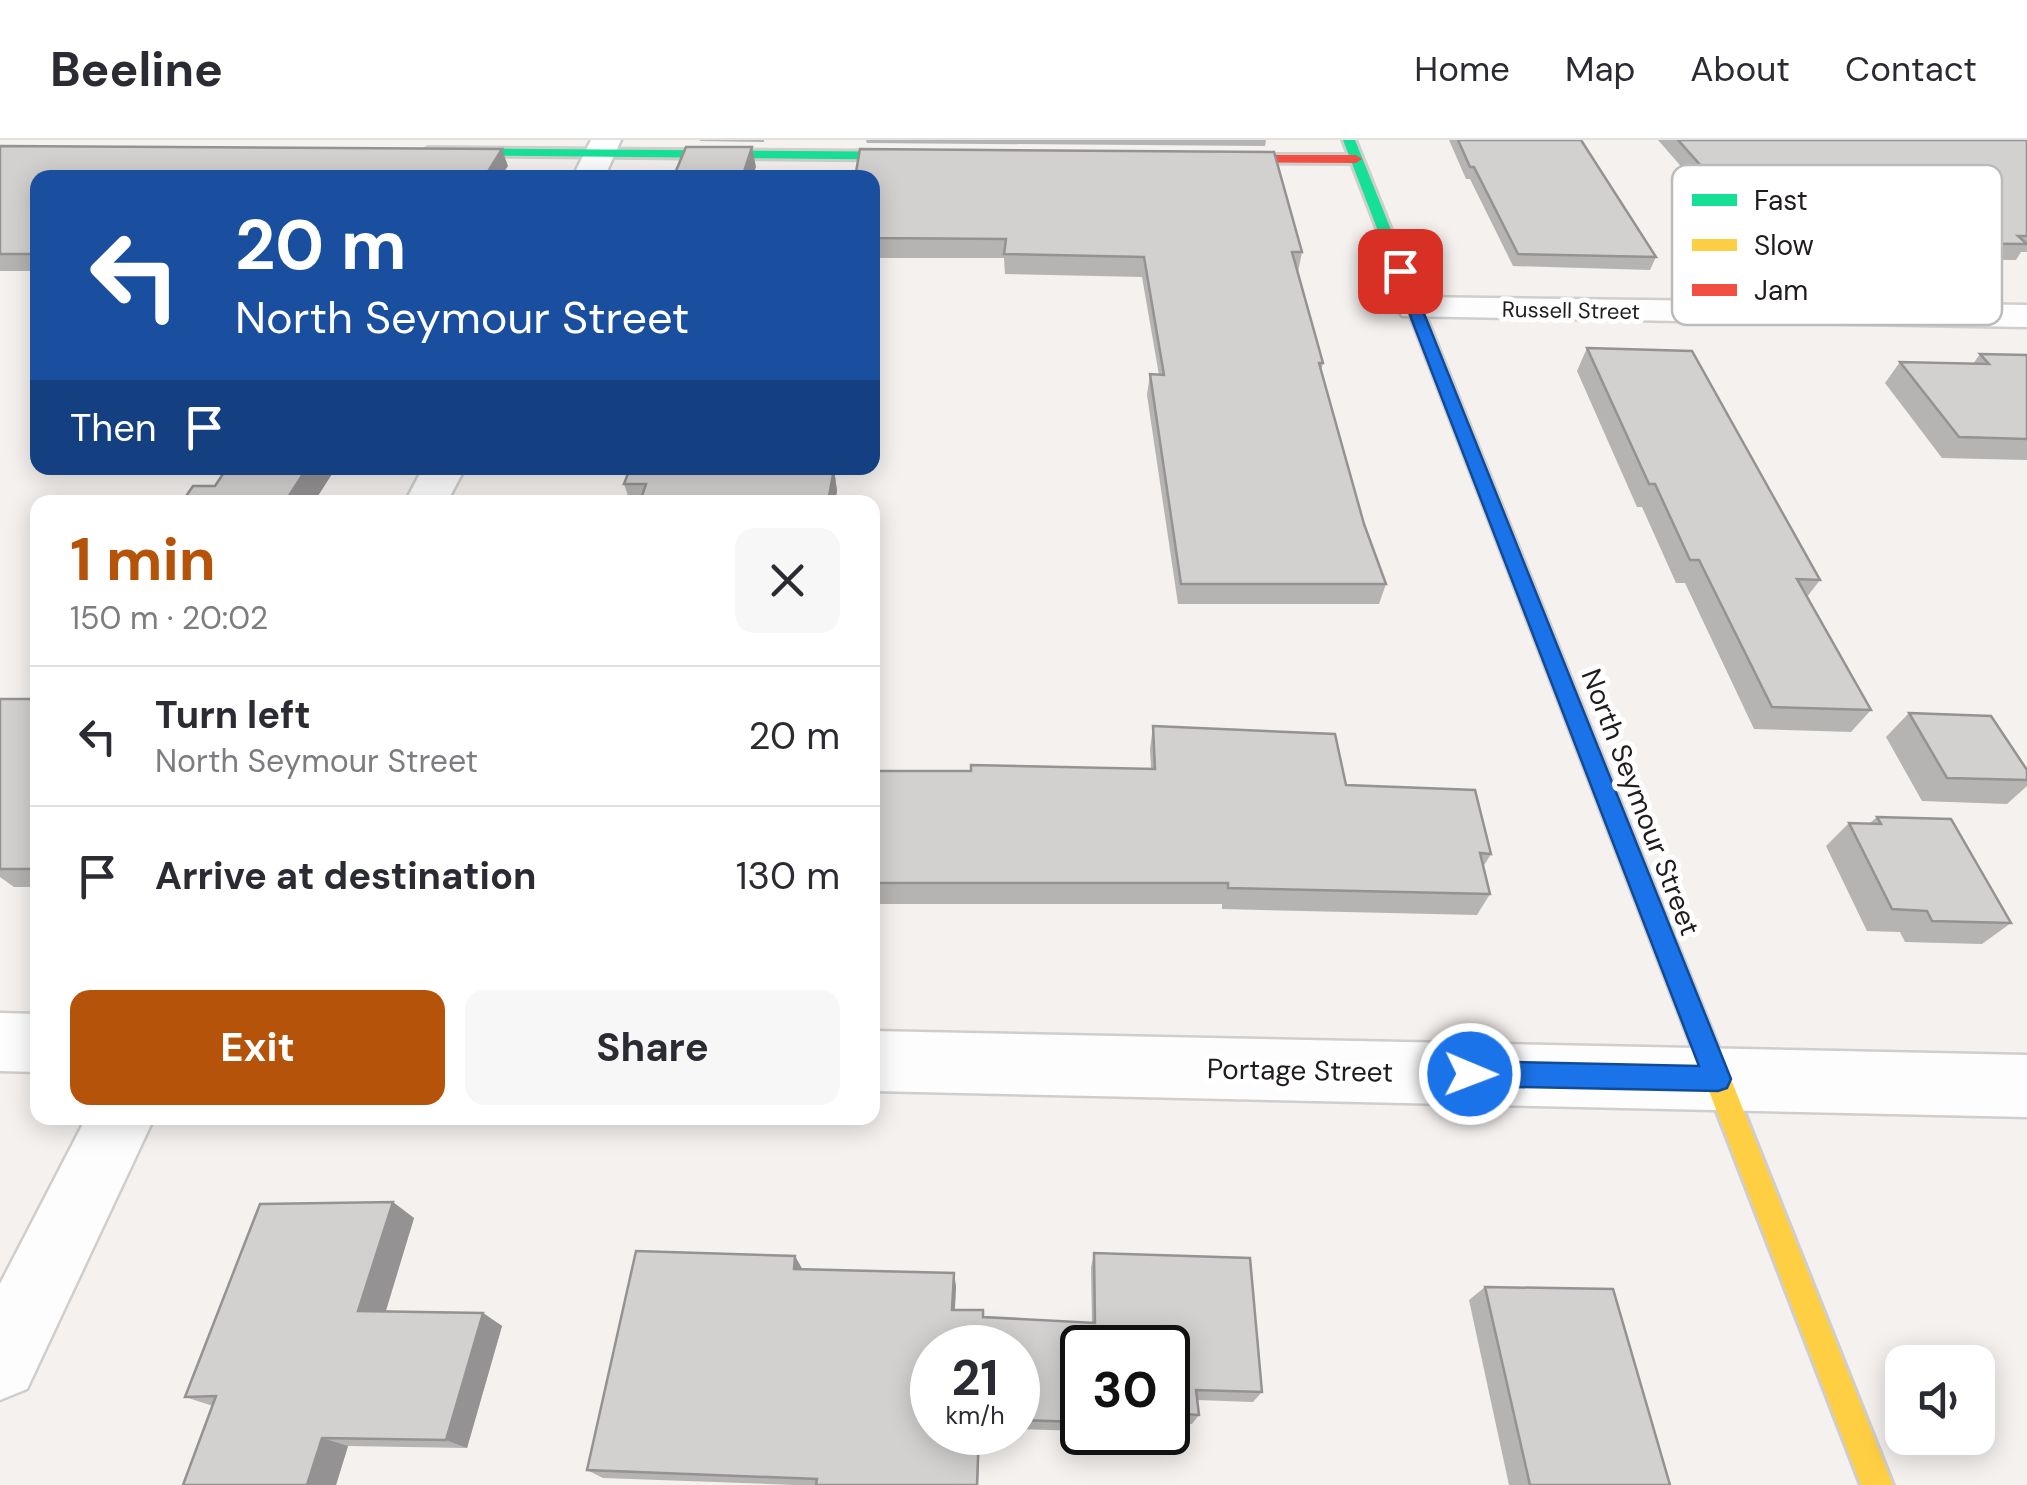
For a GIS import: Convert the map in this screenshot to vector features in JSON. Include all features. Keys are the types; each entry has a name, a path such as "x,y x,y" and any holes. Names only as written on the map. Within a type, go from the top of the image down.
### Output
{"street":[{"path":"1179,158 1352,150"},
{"name":"North Seymour Street","path":"1352,150 1878,1485"},
{"path":"397,152 598,157 964,156"},
{"name":"Russell Street","path":"1415,308 1672,311"},
{"name":"Russell Street","path":"2002,316 2027,316"},
{"path":"0,1042 30,1043"},
{"name":"Portage Street","path":"880,1061 2027,1086"},
{"path":"0,1362 118,1125"}],"building":[{"path":"1458,140 1581,140 1656,257 1518,254"},
{"path":"1678,140 2027,140 2027,236 2018,236 2027,244 2002,244 2002,165 1700,165"},
{"path":"0,146 502,149 489,170 30,170 30,254 0,254"},
{"path":"686,147 752,147 745,170 676,170"},
{"path":"860,149 1274,152 1302,252 1292,252 1323,363 1319,363 1364,524 1386,584 1181,584 1150,374 1164,375 1144,257 1004,254 1006,239 880,238 880,170 856,170"},
{"path":"1587,348 1692,351 1820,580 1797,579 1871,710 1772,707 1699,560 1690,560 1655,484 1649,484"},
{"path":"1980,354 2027,355 2027,439 1959,437 1900,362 1989,364"},
{"path":"222,475 302,475 290,495 187,495 193,486 215,486"},
{"path":"627,475 833,475 829,495 642,495 646,484 624,484"},
{"path":"0,699 30,699 30,869 0,869"},
{"path":"1909,713 1991,716 2027,770 2027,780 1947,778"},
{"path":"1153,726 1335,734 1346,785 1475,790 1491,854 1480,853 1490,894 1228,888 1228,883 880,883 880,771 971,771 971,765 1155,769"},
{"path":"1877,817 1951,819 2011,923 1932,921 1927,911 1892,909 1849,823 1881,824"},
{"path":"393,1202 358,1311 483,1313 446,1440 322,1438 307,1485 183,1485 216,1396 185,1397 260,1204"},
{"path":"636,1251 795,1256 794,1269 954,1273 952,1310 983,1310 983,1317 1095,1323 1094,1253 1250,1258 1262,1392 1196,1390 1199,1415 1190,1414 1190,1325 1060,1325 1060,1421 1040,1421 1040,1325 910,1325 910,1455 978,1455 977,1485 816,1485 817,1479 587,1470"},
{"path":"1485,1287 1613,1289 1670,1485 1530,1485"}],"traffic: fast":[{"path":"1349,140 1645,894"},
{"path":"428,152 932,156"}],"traffic: slow":[{"path":"1645,894 1877,1485"}],"traffic: jam":[{"path":"1203,158 1356,159"}],"route":[{"path":"1400,271 1718,1079 1470,1074"}]}
